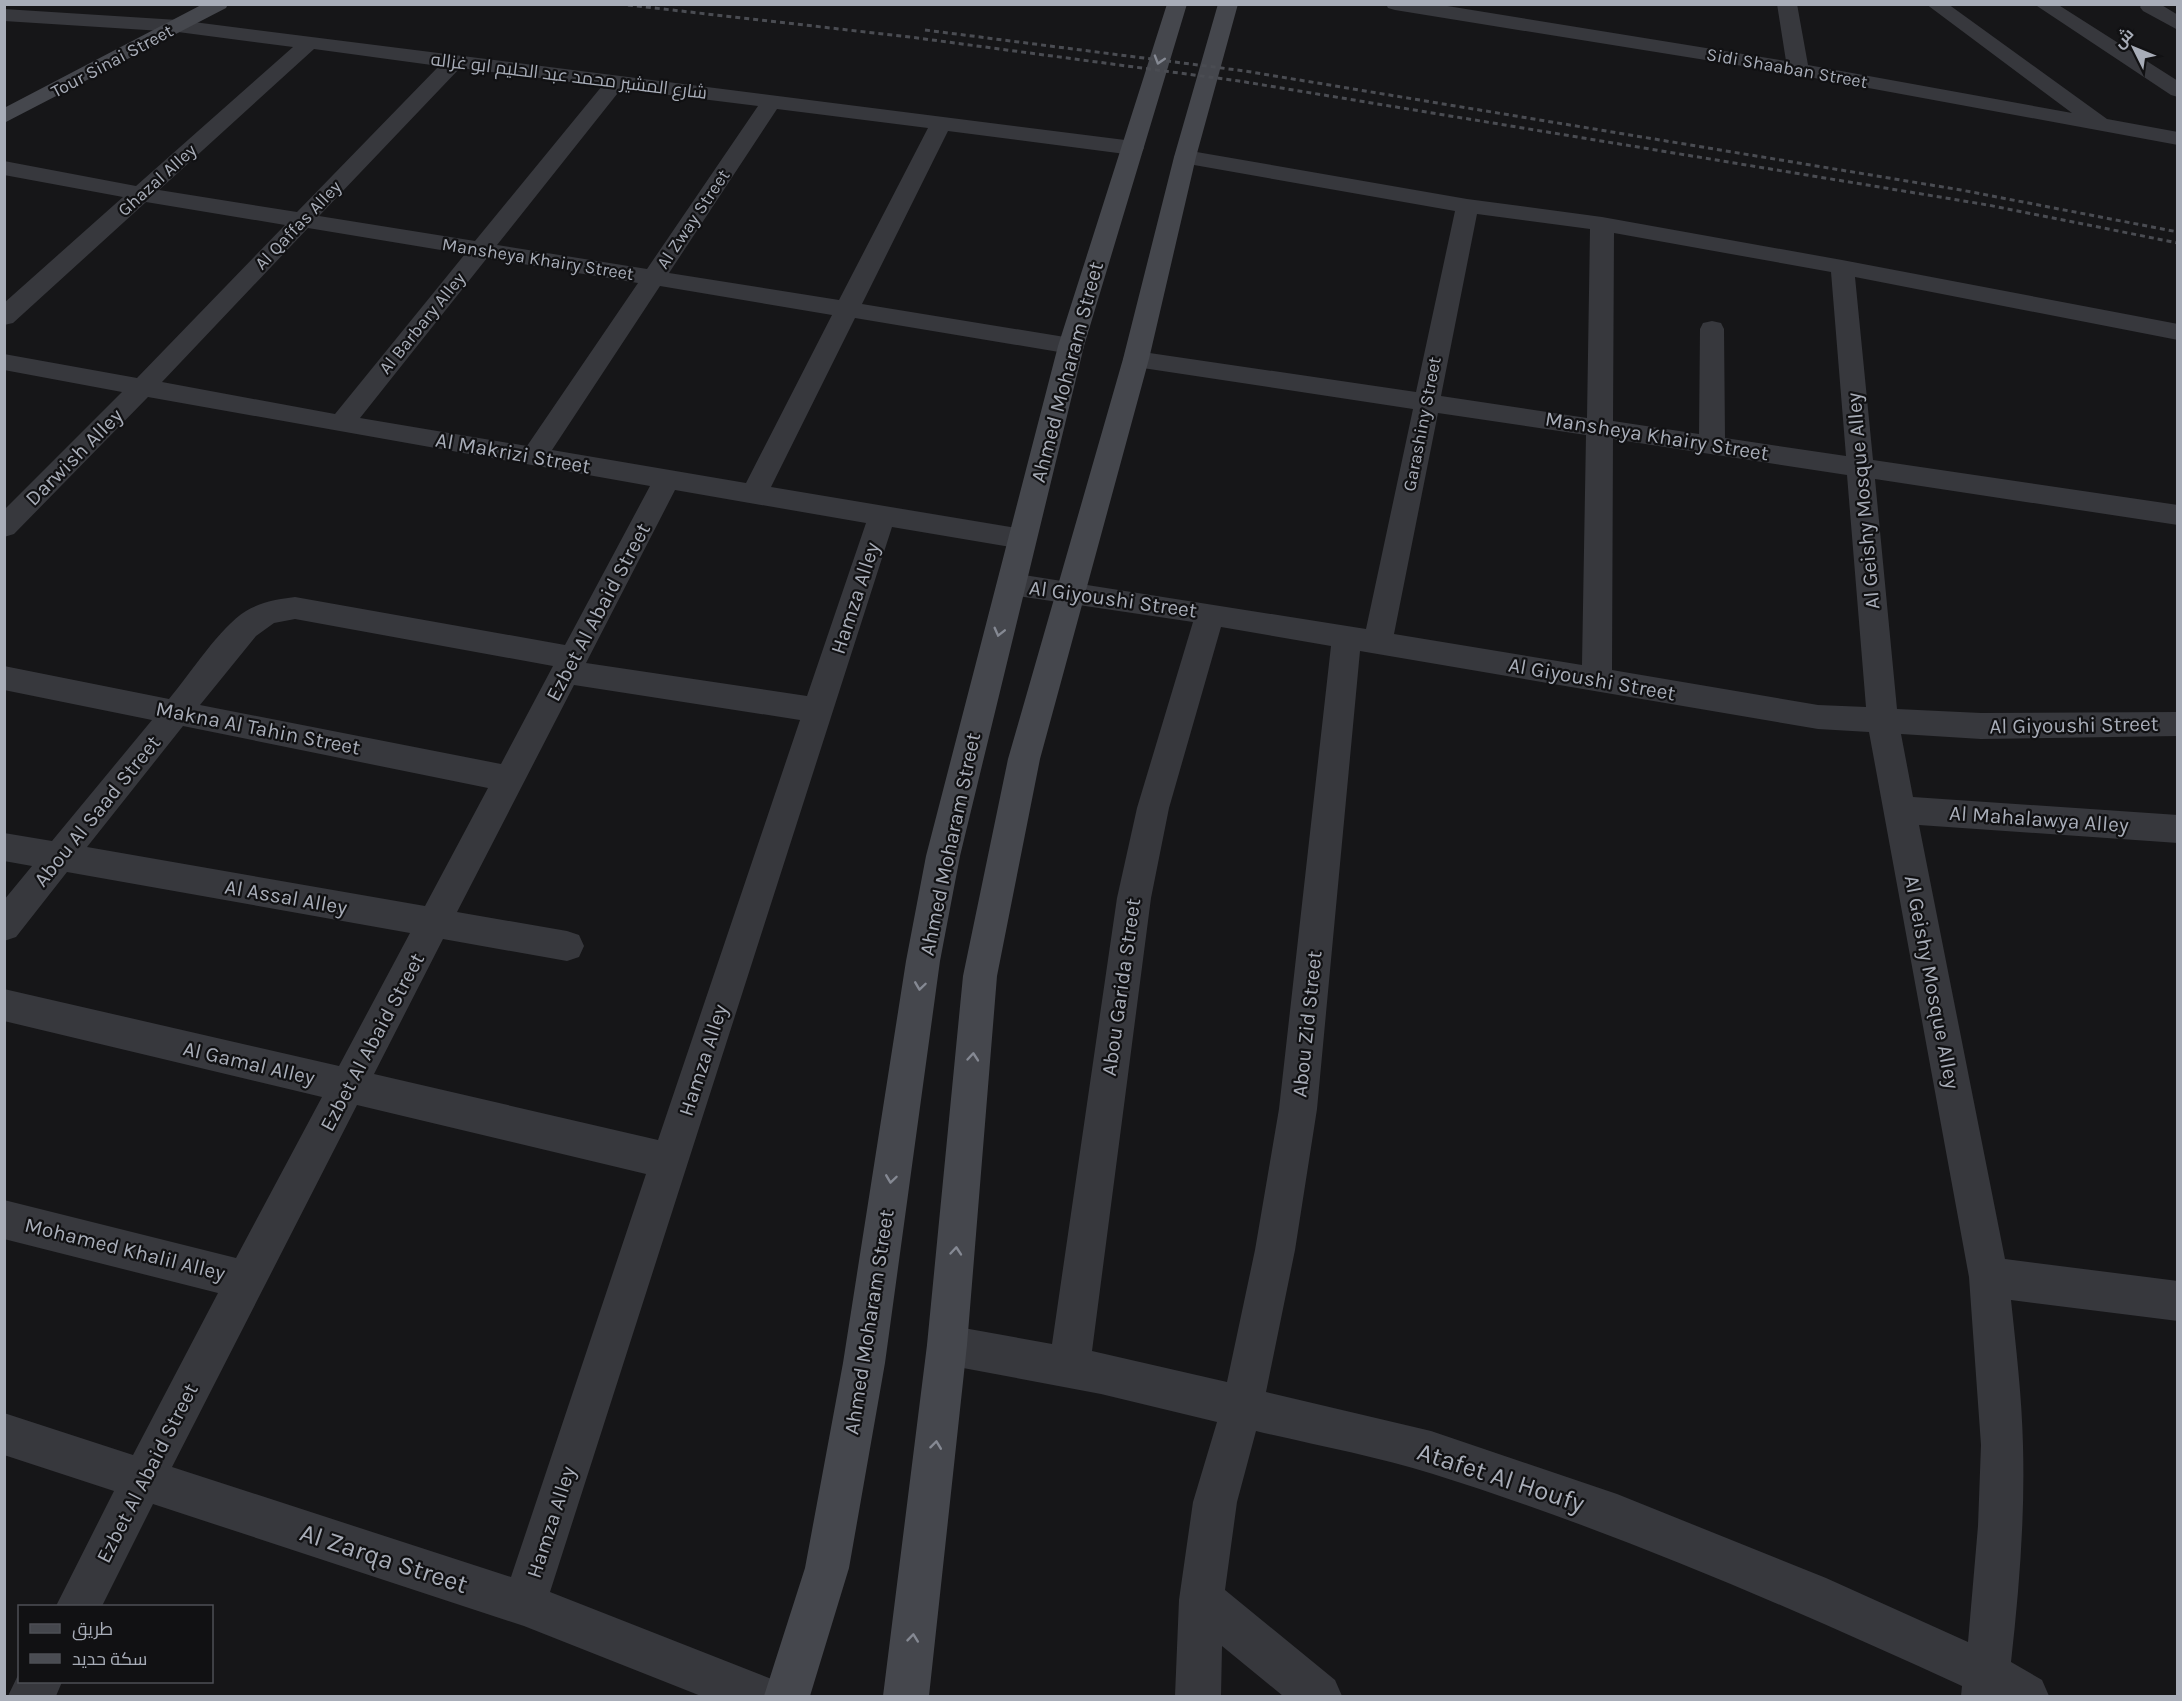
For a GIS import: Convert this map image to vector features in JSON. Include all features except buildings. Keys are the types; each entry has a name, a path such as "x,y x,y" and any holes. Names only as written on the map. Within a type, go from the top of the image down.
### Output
{"main road":[{"name":"Tour Sinai Street","path":"4,117 219,4"},
{"name":"Ahmed Moharam Street","path":"787,1696 827,1568 864,1363 923,961 939,879 1071,346 1176,4"},
{"path":"906,1696 947,1345 980,976 1024,759 1136,358 1185,157 1228,4"}],"street":[{"name":"Sidi Shaaban Street","path":"1395,4 1798,69 2178,139"},
{"path":"1787,4 1798,69"},
{"path":"1935,4 2104,126"},
{"path":"2043,4 2178,91"},
{"path":"2150,6 2178,24"},
{"name":"شارع المشير محمد عبد الحليم ابو غزاله","path":"4,15 178,26 1133,148"},
{"name":"Ghazal Alley","path":"4,317 309,44"},
{"name":"Al Qaffas Alley","path":"142,387 454,62"},
{"name":"Al Barbary Alley","path":"341,424 616,82"},
{"name":"Al Zway Street","path":"534,456 772,101"},
{"path":"754,494 941,123"},
{"path":"1185,157 1842,267 2178,332"},
{"name":"Mansheya Khairy Street","path":"4,168 141,194 1071,346"},
{"name":"Garashiny Street","path":"1363,640 1426,402 1467,206"},
{"path":"1597,680 1602,225"},
{"name":"Al Geishy Mosque Alley","path":"1842,267 1883,722 1989,1277 1998,1369 2002,1467 1999,1568 1985,1685"},
{"path":"1712,329 1712,445"},
{"name":"Mansheya Khairy Street","path":"1136,358 2178,515"},
{"name":"Al Makrizi Street","path":"4,362 341,424 1022,539"},
{"name":"Darwish Alley","path":"4,527 142,387"},
{"name":"Ezbet Al Abaid Street","path":"79,1605 246,1280 667,479"},
{"name":"Hamza Alley","path":"524,1604 882,516"},
{"name":"Al Giyoushi Street","path":"1011,584 1210,614 1818,717 1982,726 2178,724"},
{"name":"Abou Al Saad Street","path":"4,926 239,634 253,620 274,610 295,608 570,665"},
{"name":"Abou Garida Street","path":"1069,1368 1134,898 1153,808 1210,614"},
{"name":"Abou Zid Street","path":"1198,1696 1201,1600 1215,1502 1242,1408 1279,1229 1298,1109 1363,640"},
{"path":"570,665 817,710"},
{"name":"Makna Al Tahin Street","path":"4,678 511,779"},
{"name":"Al Mahalawya Alley","path":"1900,810 2178,829"},
{"name":"Al Assal Alley","path":"4,847 567,946"},
{"name":"Al Gamal Alley","path":"4,1005 669,1161"},
{"name":"Mohamed Khalil Alley","path":"4,1219 246,1280"},
{"path":"1989,1277 2178,1301"},
{"name":"Atafet Al Houfy","path":"947,1345 1069,1368 1431,1452 1617,1516 1810,1594 1985,1685 2026,1696"},
{"name":"Al Zarqa Street","path":"4,1434 524,1604 758,1696"},
{"path":"1201,1600 1319,1696"}],"railway":[{"path":"619,4 910,37 1239,81 1988,205 2178,243"},
{"path":"925,30 1245,71 1961,190 2178,232"}]}
